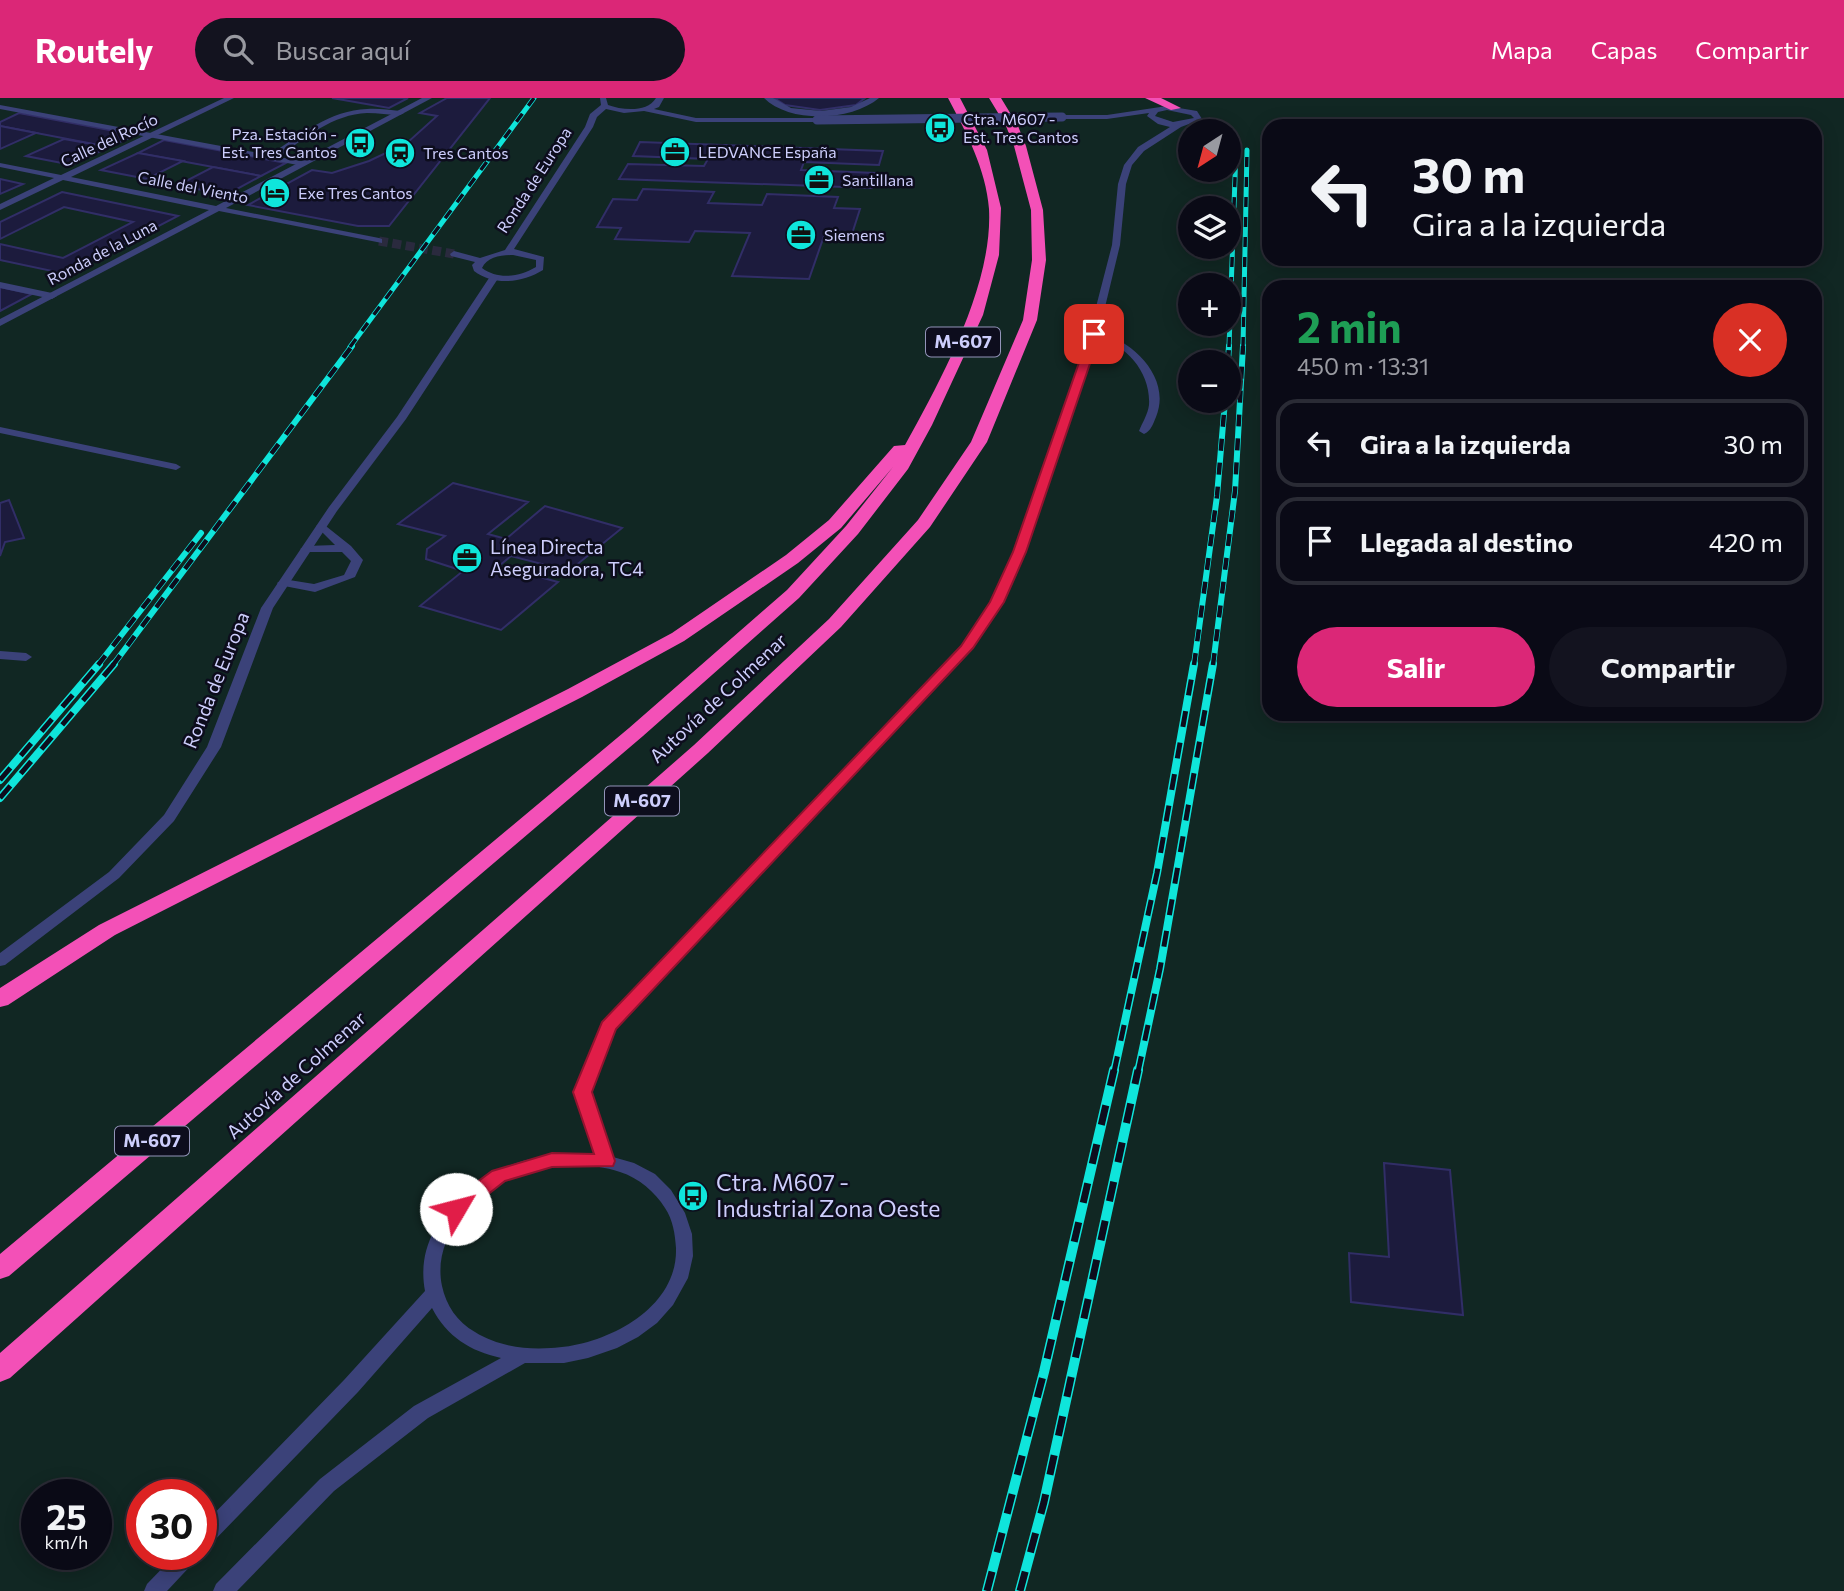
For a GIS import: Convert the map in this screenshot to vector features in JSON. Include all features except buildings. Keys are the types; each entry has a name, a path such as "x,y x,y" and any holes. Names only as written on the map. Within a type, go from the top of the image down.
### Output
{"highway":[{"name":"Autovía de Colmenar","path":"0,1269 636,732 793,594 852,530 900,469 923,425 976,315 992,255 995,208 981,150 954,98"},
{"name":"Autovía de Colmenar","path":"0,1370 701,749 835,623 924,523 979,442 1030,320 1039,260 1037,210 1020,146 1012,126 995,98"},
{"path":"1151,98 1175,108"},
{"path":"0,999 107,930 563,699 677,637 792,559 835,524 884,465 923,425"}],"street":[{"name":"Calle del Rocío","path":"0,207 230,98"},
{"name":"Ronda de la Luna","path":"0,323 428,98"},
{"path":"768,98 783,108 810,113 839,112 861,106 875,98"},
{"path":"605,102 625,111 645,109 656,105 661,99 666,106 696,120"},
{"name":"Ronda de Europa","path":"508,252 589,127 593,116 605,102"},
{"path":"0,107 303,164"},
{"path":"1107,117 1175,108 1188,110 1198,116 1196,119"},
{"path":"645,109 696,120 1107,117 1178,124"},
{"path":"0,120 21,110"},
{"path":"272,158 299,137 349,115 365,111 400,113"},
{"name":"Ronda de Europa","path":"589,127 625,111"},
{"path":"1155,111 1151,116 1164,123"},
{"path":"606,1161 583,1092 608,1027 966,648 997,602 1019,552 1094,334 1116,245 1122,184 1128,165 1141,149 1178,125"},
{"name":"Calle del Viento","path":"0,165 379,241"},
{"name":"Ronda de Europa","path":"0,961 114,875 169,818 214,747 267,608 321,526 401,419 494,277 526,275 542,264 536,256 508,252 480,261"},
{"path":"454,254 480,261 477,265 480,273 494,277"},
{"path":"0,285 52,296"},
{"path":"1094,334 1114,338 1134,352 1146,372 1154,406 1144,431"},
{"path":"0,430 176,467"},
{"path":"283,583 315,588 349,577 357,560 321,526"},
{"path":"306,549 347,548"},
{"path":"0,655 26,657"},
{"path":"552,1160 606,1161 643,1175 670,1199 685,1230 684,1265 667,1299 636,1329 595,1349 557,1358 519,1357 480,1345 450,1324 433,1295 432,1251 456,1209 499,1176 552,1160"},
{"path":"217,1524 351,1386 433,1295"},
{"path":"223,1591 327,1485 421,1412 519,1357"},
{"path":"154,1591 174,1570"}],"green space":[{"path":"0,98 1844,98 1844,1591 0,1591"}],"tunnel":[{"path":"379,241 454,254"}],"railway":[{"path":"350,347 534,98"},
{"path":"1243,347 1247,150"},
{"path":"1229,347 1235,182"},
{"path":"113,665 352,346"},
{"path":"1229,346 1229,350"},
{"path":"1213,665 1235,491 1243,346"},
{"path":"1194,665 1217,496 1224,413"},
{"path":"98,665 201,533"},
{"path":"0,780 99,664"},
{"path":"0,798 114,664"},
{"path":"1114,1072 1157,873 1194,664"},
{"path":"1138,1072 1160,969 1213,664"},
{"path":"987,1591 1044,1372 1114,1070"},
{"path":"1020,1591 1044,1502 1138,1070"}],"place":[{"name":"Ctra. M607 - Est. Tres Cantos","path":"940,128"},
{"name":"Pza. Estación - Est. Tres Cantos","path":"360,143"},
{"name":"LEDVANCE España","path":"675,152"},
{"name":"Tres Cantos","path":"400,153"},
{"name":"Santillana","path":"819,180"},
{"name":"Exe Tres Cantos","path":"275,193"},
{"name":"Siemens","path":"801,235"},
{"name":"Línea Directa Aseguradora, TC4","path":"467,558"},
{"name":"Ctra. M607 - Industrial Zona Oeste","path":"693,1196"}],"route":[{"path":"456,1209 499,1176 552,1160 606,1161 583,1092 608,1027 966,648 997,602 1019,552 1094,334"}]}
